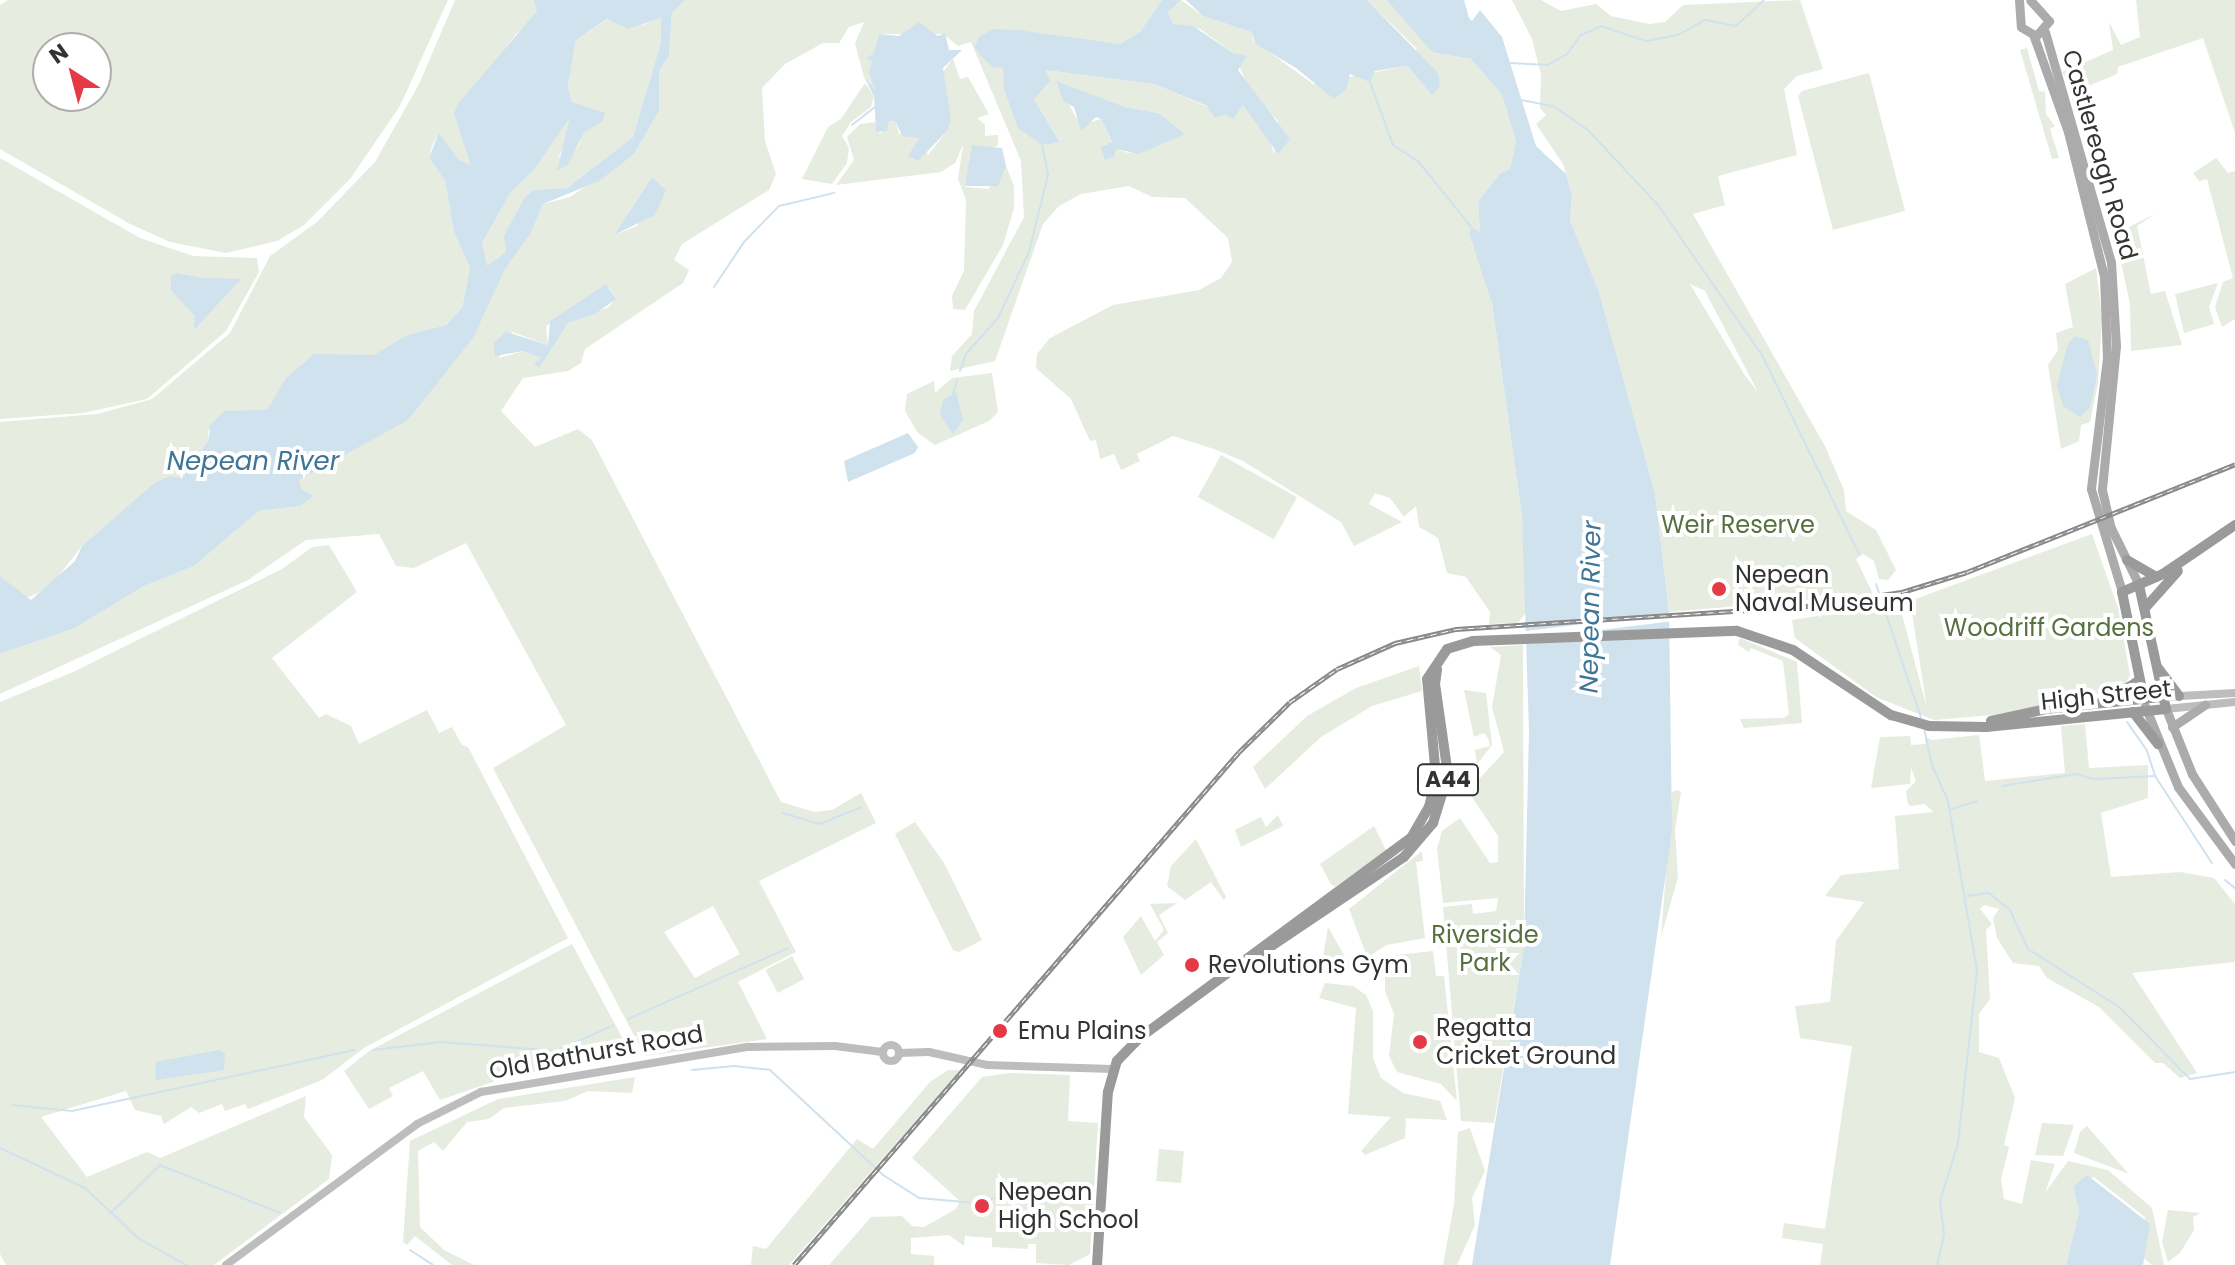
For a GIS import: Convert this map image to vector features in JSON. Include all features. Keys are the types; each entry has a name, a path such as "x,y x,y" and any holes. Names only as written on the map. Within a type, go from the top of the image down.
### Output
{"highway":[{"path":"2140,589 2235,528"},
{"path":"2146,607 2178,571 2235,528"},
{"path":"2127,560 2156,577"},
{"path":"2124,598 2178,571"},
{"name":"Castlereagh Road","path":"2140,589 2164,703"},
{"name":"Castlereagh Road","path":"2124,598 2144,699"},
{"name":"High Street","path":"1113,1069 1138,1039 1393,853 1419,828 1436,777 1429,675 1447,649 1477,642 1692,629 1737,631 1784,645 1865,702 1924,725 1982,725 2146,711 2164,703"},
{"path":"2158,668 2179,696"},
{"name":"High Street","path":"2104,703 2140,680"},
{"name":"High Street","path":"1982,725 2031,712 2104,703 2144,699 2164,703"},
{"path":"2133,712 2158,744"},
{"path":"1097,1265 1113,1069"}],"main road":[{"path":"2019,0 2022,30 2034,37 2045,32 2047,14 2033,4 2021,15"},
{"name":"Castlereagh Road","path":"2045,32 2113,273 2116,346 2101,479 2109,522 2140,589"},
{"name":"Castlereagh Road","path":"2034,37 2068,132 2104,276 2107,358 2091,489 2124,598"},
{"name":"High Street","path":"2164,703 2179,696 2235,693"},
{"path":"2144,699 2158,744 2183,795 2235,864"},
{"name":"High Street","path":"2164,703 2205,705 2235,702"},
{"path":"2164,703 2192,774 2235,841"},
{"path":"2172,727 2205,705"},
{"name":"Old Bathurst Road","path":"226,1265 417,1124 481,1092 748,1047 835,1046 883,1052 890,1061 899,1053 929,1052 987,1065 1113,1069"}],"green space":[{"path":"8,0 448,0 400,106 350,179 304,225 277,241 226,253 170,242 130,224 0,149 0,5"},
{"path":"455,0 533,0 541,21 517,33 454,114 471,164 498,183 458,159 439,132 432,146 429,158 445,181 454,232 470,268 462,308 446,325 407,335 322,395 208,431 209,439 182,479 169,476 154,483 82,546 49,588 24,599 0,576 0,422 97,414 152,399 230,333 270,256 317,222 375,162 419,84"},
{"path":"685,0 1162,0 1140,32 1120,44 993,29 985,57 1003,66 1007,79 1060,141 1034,99 1046,78 1044,70 1154,84 1224,114 1243,105 1268,133 1274,154 1278,121 1250,90 1233,53 1200,29 1173,24 1168,12 1181,0 1203,16 1251,32 1253,40 1313,84 1413,65 1426,86 1416,48 1367,0 1387,0 1444,54 1471,59 1502,95 1516,141 1510,169 1500,173 1478,202 1480,233 1471,243 1480,254 1492,303 1522,516 1527,611 1518,623 1489,624 1490,612 1466,577 1447,573 1438,538 1419,527 1416,506 1404,517 1390,498 1375,493 1369,504 1402,522 1354,546 1341,522 1243,461 1214,449 1173,436 1137,454 1140,461 1121,470 1114,454 1100,459 1096,440 1090,441 1071,399 1036,368 1037,354 1050,338 1113,305 1199,290 1221,278 1232,262 1228,238 1185,198 1152,197 1129,186 1081,194 1059,206 1043,224 995,361 950,371 952,356 972,334 974,311 1024,217 1021,161 971,42 958,46 943,34 879,34 875,53 865,59 872,61 875,91 864,77 855,43 864,22 849,27 839,43 823,43 785,64 762,88 765,141 776,174 769,190 682,244 674,260 689,270 683,283 585,349 581,363 568,371 523,378 501,411 535,447 578,429 592,440 781,802 814,812 832,810 861,793 876,823 759,881 796,952 738,982 767,1039 645,1056 493,768 566,725 466,543 414,568 396,566 379,534 306,540 248,580 0,694 0,654 75,628 144,586 194,566 259,511 300,506 299,480 321,464 505,269 531,233 543,204 570,197 634,154 659,111 659,71 669,56 672,13","holes":["1056,82 1125,107 1158,113 1166,142 1128,153 1104,145 1112,143 1101,119 1087,123 1077,119","652,177 656,183 637,226 614,235","609,287 615,298 609,307 568,323 544,357 523,351 499,358 512,332 548,345 546,326","713,906 740,954 695,978 664,932"]},
{"name":"Weir Reserve","path":"1512,0 1541,0 1561,11 1596,4 1611,16 1649,24 1665,22 1683,5 1800,0 1823,69 1797,76 1784,89 1797,155 1718,176 1725,205 1693,214 1825,446 1844,490 1846,511 1876,530 1896,570 1888,580 1879,579 1874,561 1863,554 1856,559 1873,594 1669,612 1655,493 1599,292 1570,220 1572,197 1563,164 1536,124 1546,115 1540,108 1541,75 1532,39","holes":["1690,284 1705,291 1758,392"]},
{"path":"2136,0 2235,0 2235,133 2203,38 2118,67 2117,74 2081,89 2078,97 2087,111 2088,128 2096,130 2092,132 2099,153 2091,156 2072,99 2073,88 2062,72 2113,50 2109,22 2121,45 2140,37"},
{"path":"661,17 661,42 633,137 567,188 533,190 525,197 505,236 506,252 485,268 482,243 511,192 534,170 571,115 569,137 558,158 577,148 584,132 604,113 572,102 568,86 576,40 608,19 643,25"},
{"path":"2027,48 2039,91 2045,92 2046,114 2055,126 2050,129 2059,158 2052,159 2020,50"},
{"path":"953,58 960,79 968,77 989,114 977,118 985,125 985,136 998,135 998,146 972,150 965,187 988,189 1006,166 1014,186 1014,208 1003,245 965,310 953,309 952,296 964,271 966,200 958,179 963,145 955,163 941,172 836,185 854,160 847,137 860,124 875,122 880,134 888,121 896,122 899,134 919,138 928,155 947,131 942,74"},
{"path":"1869,73 1905,211 1833,230 1798,96 1802,91"},
{"path":"865,83 874,96 871,107 851,122 842,136 849,148 847,163 832,184 802,179 828,127 841,119"},
{"path":"0,158 140,238 193,256 257,258 259,272 226,331 147,399 83,413 0,419"},
{"path":"2216,158 2228,173 2235,171 2235,319 2222,327 2215,307 2223,282 2233,278 2207,179 2199,181 2193,173"},
{"path":"2155,214 2137,226 2151,294 2165,291 2182,345 2131,351 2130,304 2115,234"},
{"path":"2096,268 2102,318 2098,383 2090,422 2081,425 2079,441 2061,449 2048,365 2058,350 2056,333 2073,327 2065,284"},
{"path":"2218,283 2209,307 2214,324 2184,333 2175,294"},
{"path":"992,373 998,412 989,421 935,445 918,433 905,411 907,394 934,381 935,393 952,378"},
{"path":"1221,455 1297,497 1274,539 1198,497"},
{"name":"Woodriff Gardens","path":"2092,534 2118,608 2130,675 2126,684 2107,692 1993,715 1934,720 1876,697 1795,638 1792,620 1899,603 1927,708 1910,601"},
{"path":"329,545 357,592 272,658 319,718 326,714 351,726 359,744 427,710 439,733 452,727 462,745 468,747 568,938 364,1048 322,1080 248,1109 245,1104 225,1111 222,1104 199,1113 191,1107 164,1124 161,1116 135,1110 126,1091 41,1117 87,1177 147,1152 160,1158 306,1096 304,1117 332,1155 329,1179 214,1265 6,1265 0,1254 0,702 73,672 282,569 312,547"},
{"path":"1740,638 1797,662 1802,723 1744,728 1740,719 1784,718 1789,714 1783,661 1751,648 1749,652 1738,645"},
{"name":"Riverside Park","path":"1523,645 1524,946 1494,1123 1461,1121 1443,907 1472,904 1473,914 1496,911 1498,898 1443,903 1437,849 1442,831 1460,818 1490,863 1498,862 1498,836 1468,791 1504,752 1492,707 1501,655 1490,647"},
{"path":"1419,666 1422,691 1372,706 1321,737 1265,789 1253,767 1307,716 1356,688"},
{"path":"1464,690 1486,693 1492,745 1477,764 1475,750 1490,746 1484,733 1474,737"},
{"path":"2085,724 2089,768 2148,765 2148,798 2101,813 2111,877 2180,872 2214,878 2235,904 2235,962 2132,973 2197,1073 2180,1078 2163,1063 2155,1063 2099,1007 2047,978 2039,966 2013,963 1997,938 1993,918 1999,909 1984,905 1980,909 1992,924 1986,930 1990,999 1979,1014 1979,1052 1999,1058 2015,1098 2004,1145 2009,1147 2001,1179 2004,1199 2022,1204 2031,1160 2055,1164 2045,1193 2068,1161 2108,1170 2152,1208 2164,1265 2152,1265 2142,1257 2145,1217 2094,1177 2073,1187 2079,1211 2066,1265 1820,1265 1823,1244 1782,1238 1784,1223 1825,1229 1852,1046 1800,1038 1795,1006 1830,1002 1836,941 1864,902 1825,896 1841,875 1899,869 1895,816 1933,812 1925,804 1910,806 1907,801 1906,791 1916,781 1911,768 1910,784 1871,788 1880,737 1910,736 1911,745 1926,744 1925,736 1931,740 1979,735 1985,781 2065,773 2061,726"},
{"path":"1672,792 1681,792 1675,830 1678,877 1661,937"},
{"path":"1278,815 1283,826 1241,847 1235,830 1261,817 1266,827"},
{"path":"915,822 944,863 982,940 959,952 953,950 895,834"},
{"path":"1374,826 1386,850 1335,887 1320,864"},
{"path":"1196,839 1226,897 1224,900 1211,882 1185,900 1167,886 1171,866"},
{"path":"1422,851 1423,861 1416,862 1425,938 1387,945 1367,957 1349,909"},
{"path":"1177,903 1159,915 1168,933 1157,942 1164,955 1141,975 1123,937 1141,916 1155,941 1164,930 1150,904"},
{"path":"1328,927 1349,964 1348,971 1321,970"},
{"path":"572,944 632,1056 510,1076 440,1100 423,1071 389,1088 393,1096 369,1109 344,1071 369,1051"},
{"path":"1433,951 1436,976 1444,976 1457,1101 1441,1084 1397,1072 1389,1056 1394,1014 1385,991 1385,963 1397,955"},
{"path":"792,956 804,979 778,993 766,970"},
{"path":"1325,983 1353,986 1366,995 1373,1011 1373,1058 1381,1078 1403,1093 1440,1101 1447,1120 1406,1118 1405,1138 1365,1155 1361,1151 1391,1117 1348,1114 1356,1008 1319,998"},
{"path":"948,1070 960,1070 789,1265 751,1265 753,1246 766,1249 857,1139 873,1149 930,1082"},
{"name":"Nepean High School","path":"1010,1073 1070,1075 1068,1121 1098,1123 1090,1254 1069,1265 1036,1263 1036,1244 1028,1244 1028,1249 992,1247 992,1238 965,1236 964,1246 949,1235 911,1238 911,1254 934,1256 934,1265 829,1265 871,1217 902,1216 912,1226 924,1227 956,1209 960,1201 912,1158 982,1077"},
{"path":"635,1077 632,1093 588,1091 565,1101 504,1108 489,1119 467,1122 443,1151 434,1142 418,1151 420,1227 444,1250 474,1265 452,1265 415,1236 407,1245 403,1242 410,1141 498,1099"},
{"path":"2042,1123 2074,1125 2063,1156 2035,1155"},
{"path":"2087,1126 2129,1174 2074,1153 2080,1132"},
{"path":"1470,1128 1485,1171 1472,1198 1475,1225 1457,1265 1443,1265 1454,1204 1458,1132"},
{"path":"1159,1149 1184,1151 1181,1183 1156,1181"},
{"path":"2168,1210 2201,1213 2193,1217 2194,1230 2180,1253 2168,1262 2162,1242"}],"water":[{"name":"Nepean River","path":"533,0 685,0 672,13 669,56 659,71 659,111 634,154 599,181 543,204 531,233 505,269 473,338 408,420 299,480 301,489 314,496 300,506 259,511 194,566 144,586 75,628 0,654 0,576 31,600 75,561 82,546 154,483 169,476 182,478 209,439 210,425 224,411 267,410 286,378 314,354 374,355 407,335 446,325 462,308 470,268 454,232 445,181 429,158 439,132 458,159 471,166 454,114 457,105 537,11","holes":["661,18 661,42 633,137 567,188 533,190 525,197 504,236 506,252 487,266 482,243 511,192 534,170 570,117 557,171 568,165 584,132 602,122 605,113 572,102 568,86 576,40 607,19 628,29"]},
{"path":"1162,0 1181,0 1168,12 1173,24 1193,26 1233,53 1247,56 1238,70 1290,139 1278,154 1243,105 1233,119 1224,114 1215,118 1207,106 1154,84 1045,70 1050,81 1034,99 1060,142 1042,145 1018,128 1004,89 1003,67 994,68 975,47 979,37 993,29 1120,44 1140,32"},
{"path":"1186,0 1367,0 1438,73 1440,86 1432,95 1408,66 1375,71 1370,82 1350,74 1346,89 1334,99 1296,68 1256,44 1251,32 1203,16"},
{"path":"1387,0 1464,0 1472,21 1480,10 1502,37 1536,146 1566,174 1572,197 1570,220 1599,292 1655,493 1669,612 1672,830 1610,1265 1472,1265 1524,946 1529,731 1522,516 1492,303 1469,233 1472,228 1480,232 1478,202 1500,173 1510,169 1516,141 1502,95 1471,59 1432,52"},
{"path":"919,22 938,36 945,33 949,50 962,50 943,68 951,121 947,131 918,161 908,156 919,138 902,136 896,122 889,121 887,131 876,132 874,96 864,77 875,90 869,72 872,61 865,59 874,53 879,34 899,36"},
{"path":"1056,81 1125,107 1158,113 1185,134 1139,154 1116,149 1114,157 1105,160 1101,147 1112,142 1101,119 1096,117 1081,131 1074,107 1064,102"},
{"path":"972,145 1002,148 1006,166 998,186 965,186"},
{"path":"652,177 666,190 655,215 614,235"},
{"path":"177,273 202,278 241,279 194,330 195,316 171,290 171,276"},
{"path":"606,284 616,299 595,314 568,323 539,368 534,363 542,358 523,351 495,356 494,343 506,332 548,345 550,321"},
{"path":"2075,336 2088,340 2097,375 2090,408 2080,417 2063,406 2057,385 2068,344"},
{"path":"956,392 963,420 953,434 940,415 943,400"},
{"path":"908,433 918,447 915,453 848,482 844,461"},
{"path":"219,1050 225,1053 224,1070 156,1080 155,1062"},
{"path":"2087,1175 2150,1224 2143,1265 2066,1265 2079,1211 2073,1187"}],"pier":[{"path":"1673,613 1674,621 1525,639 1524,631"}],"waterway":[{"path":"1511,63 1548,65 1567,54 1581,35 1601,26 1646,41 1678,35 1705,20 1736,26 1764,0"},
{"path":"1370,82 1393,145 1418,161 1472,228"},
{"path":"1521,100 1553,106 1588,130 1658,205 1762,355 1859,554"},
{"path":"852,125 875,107"},
{"path":"960,371 966,354 998,318 1029,252 1048,175 1042,145"},
{"path":"714,287 744,242 779,206 834,193"},
{"path":"953,393 957,381"},
{"path":"1876,584 1921,718"},
{"path":"1888,610 1910,612"},
{"path":"2127,722 2147,751 2155,776"},
{"path":"1924,728 1932,765 1948,801 1977,971 1958,1143 1940,1201 1944,1235 1937,1265"},
{"path":"2002,786 2076,774 2094,779 2155,776 2212,863"},
{"path":"1951,809 1977,801"},
{"path":"783,813 819,824 862,807"},
{"path":"2225,880 2235,888"},
{"path":"1967,896 1989,893 2010,910 2028,949 2119,1007 2190,1079 2235,1072"},
{"path":"628,1019 788,948"},
{"path":"561,1049 614,1025"},
{"path":"373,1050 441,1042 621,1056"},
{"path":"12,1105 72,1111 355,1050"},
{"path":"692,1070 734,1066 770,1070 883,1175 919,1198 976,1203 1037,1187"},
{"path":"0,1148 85,1188 138,1238 186,1265"},
{"path":"111,1213 160,1165 280,1213"},
{"path":"410,1250 433,1265"}],"railway":[{"path":"794,1265 1239,752 1290,702 1337,669 1395,643 1456,629 1800,607 1902,592 1967,572 2235,464"}],"place":[{"name":"Nepean Naval Museum","path":"1719,589"},
{"name":"Revolutions Gym","path":"1192,965"},
{"name":"Emu Plains","path":"1000,1031"},
{"name":"Regatta Cricket Ground","path":"1420,1042"},
{"name":"Nepean High School","path":"982,1206"}]}
